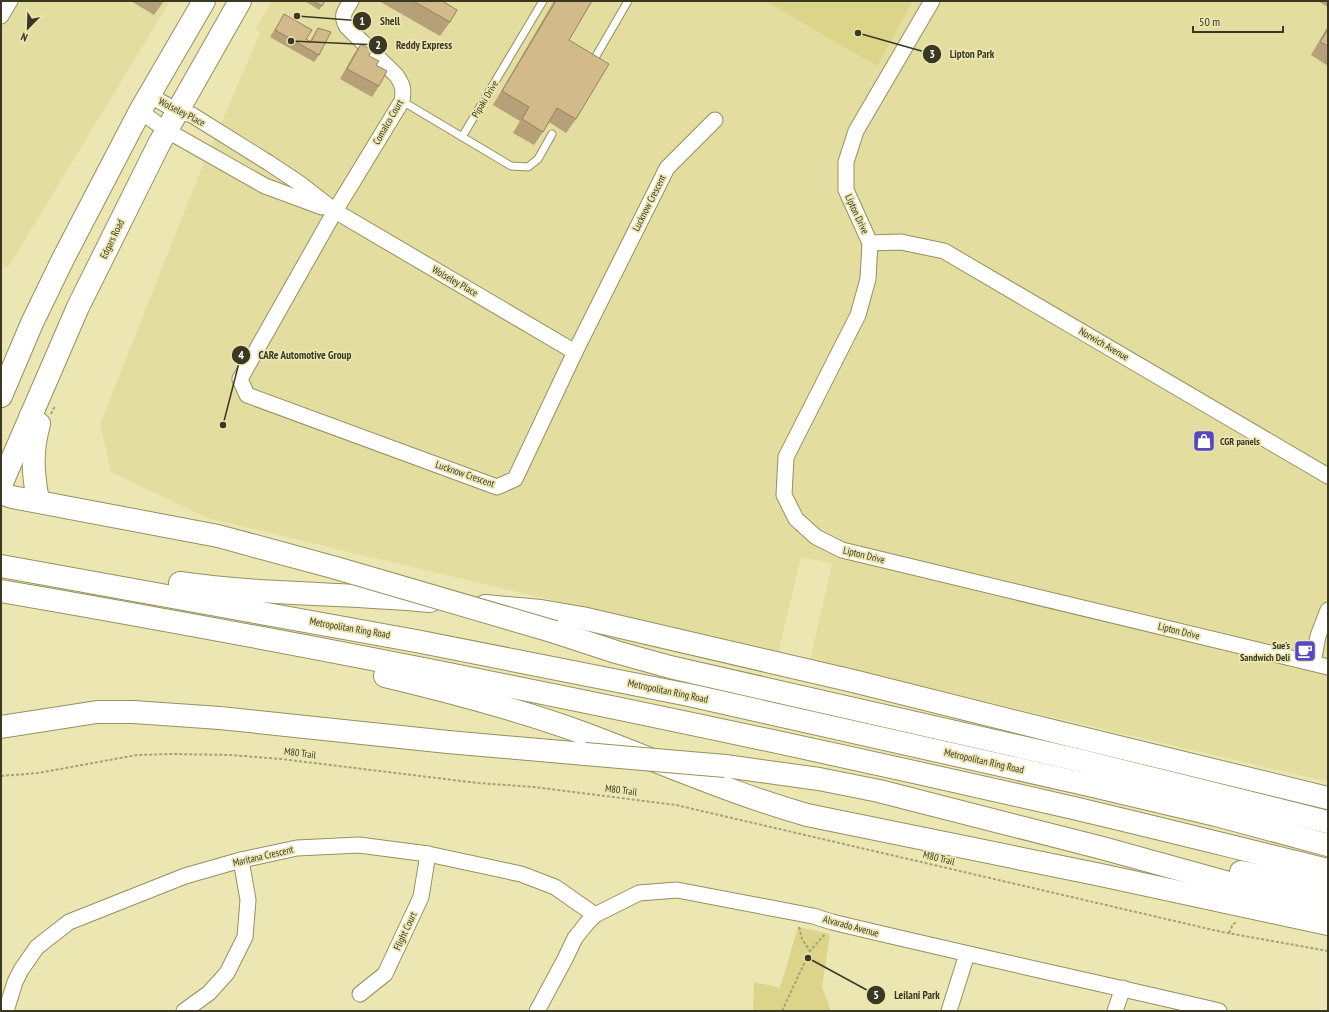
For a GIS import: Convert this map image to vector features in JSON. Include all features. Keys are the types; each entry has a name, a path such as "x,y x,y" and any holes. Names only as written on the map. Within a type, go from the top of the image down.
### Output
{"main road":[{"path":"1,396 32,323 64,257 145,103 204,1"},
{"name":"Edgars Road","path":"1,485 40,416 78,307 172,120 240,1"},
{"path":"38,501 34,476 33,452 40,416"},
{"path":"1,493 165,527 218,536 336,568 670,667 1078,760 1328,822"},
{"name":"Metropolitan Ring Road","path":"1,566 416,641 689,695 1081,783 1216,815 1328,844"},
{"path":"39,573 152,579 206,587 328,596 403,598 542,611 582,618 853,680 1076,737 1328,798"},
{"path":"1,591 183,622 680,721 1057,805 1328,870"},
{"path":"183,622 334,664 494,704 583,733 736,792 807,814 1328,924"},
{"path":"555,632 744,672 1328,808"},
{"path":"3,728 97,712 134,712 220,718 448,742 725,766 820,779 879,791 1328,908"},
{"path":"1102,848 1328,888"}],"street":[{"path":"1,16 10,1"},
{"name":"Comalco Court","path":"335,211 402,101 404,92 402,83 396,75 346,27 343,20 344,14 351,1"},
{"name":"Lipton Drive","path":"932,1 856,131 846,162 846,190 870,243 868,279 858,315 786,457 784,495 796,519 816,537 842,550 1328,667"},
{"name":"Wolseley Place","path":"145,103 172,120 265,186 335,211"},
{"name":"Wolseley Place","path":"145,103 172,120 192,115 299,183 335,211 575,352"},
{"name":"Lucknow Crescent","path":"335,211 240,379 247,395 497,487 515,479 575,352 667,168 715,120"},
{"name":"Norwich Avenue","path":"870,243 901,242 944,251 1328,476"},
{"path":"1313,663 1318,636 1328,610"},
{"name":"Maritana Crescent","path":"6,1011 10,994 15,982 37,947 69,922 185,876 241,860 297,848 359,845 428,854 521,874 555,887 570,899 588,910 591,919"},
{"name":"Flight Court","path":"360,994 385,974 421,897 428,854"},
{"path":"184,1011 209,993 227,973 245,936 248,900 241,860"},
{"name":"Alvarado Avenue","path":"537,1011 575,938 591,919 639,893 677,890 813,916 832,922 967,954 1014,963 1219,1011"},
{"path":"949,1011 967,954"},
{"path":"1115,1011 1123,988"}],"lane":[{"name":"Pipaki Drive","path":"462,137 543,1"},
{"path":"592,64 628,1"},
{"path":"402,101 511,166 528,167 538,159 552,134"}],"path":[{"path":"40,416 56,404"},
{"name":"M80 Trail","path":"1,776 38,773 137,755 232,755 281,759 676,805 1229,933 1328,952"},
{"path":"799,927 802,939 810,951"},
{"path":"782,1011 810,951 826,933"}],"shaded area":[{"path":"1,1 170,1 9,266 1,268"},
{"path":"272,1 1328,1 1328,782 810,660 832,564 801,557 778,654 207,518 111,472 100,424 203,165 260,33 255,30"},
{"path":"765,1 913,1 877,66"},
{"path":"798,927 830,934 822,987 831,1011 753,1011 754,982 780,988"}],"building":[{"path":"313,1 325,1 322,6"},
{"path":"413,1 442,1 457,10 450,22"},
{"path":"556,1 592,1 569,40 609,64 576,119 557,108 543,132 522,119 529,107 502,91"},
{"path":"284,14 312,30 306,39 311,42 318,28 331,32 319,55 275,30"},
{"path":"1328,29 1328,46 1320,42"},
{"path":"361,44 372,50 369,56 379,61 376,65 387,71 379,86 347,69"}],"place":[{"name":"Shell","path":"297,16"},
{"name":"Lipton Park","path":"858,33"},
{"name":"Reddy Express","path":"291,41"},
{"name":"CARe Automotive Group","path":"223,425"},
{"name":"CGR panels","path":"1204,441"},
{"name":"Sue's Sandwich Deli","path":"1305,651"},
{"name":"Leilani Park","path":"808,958"}]}
